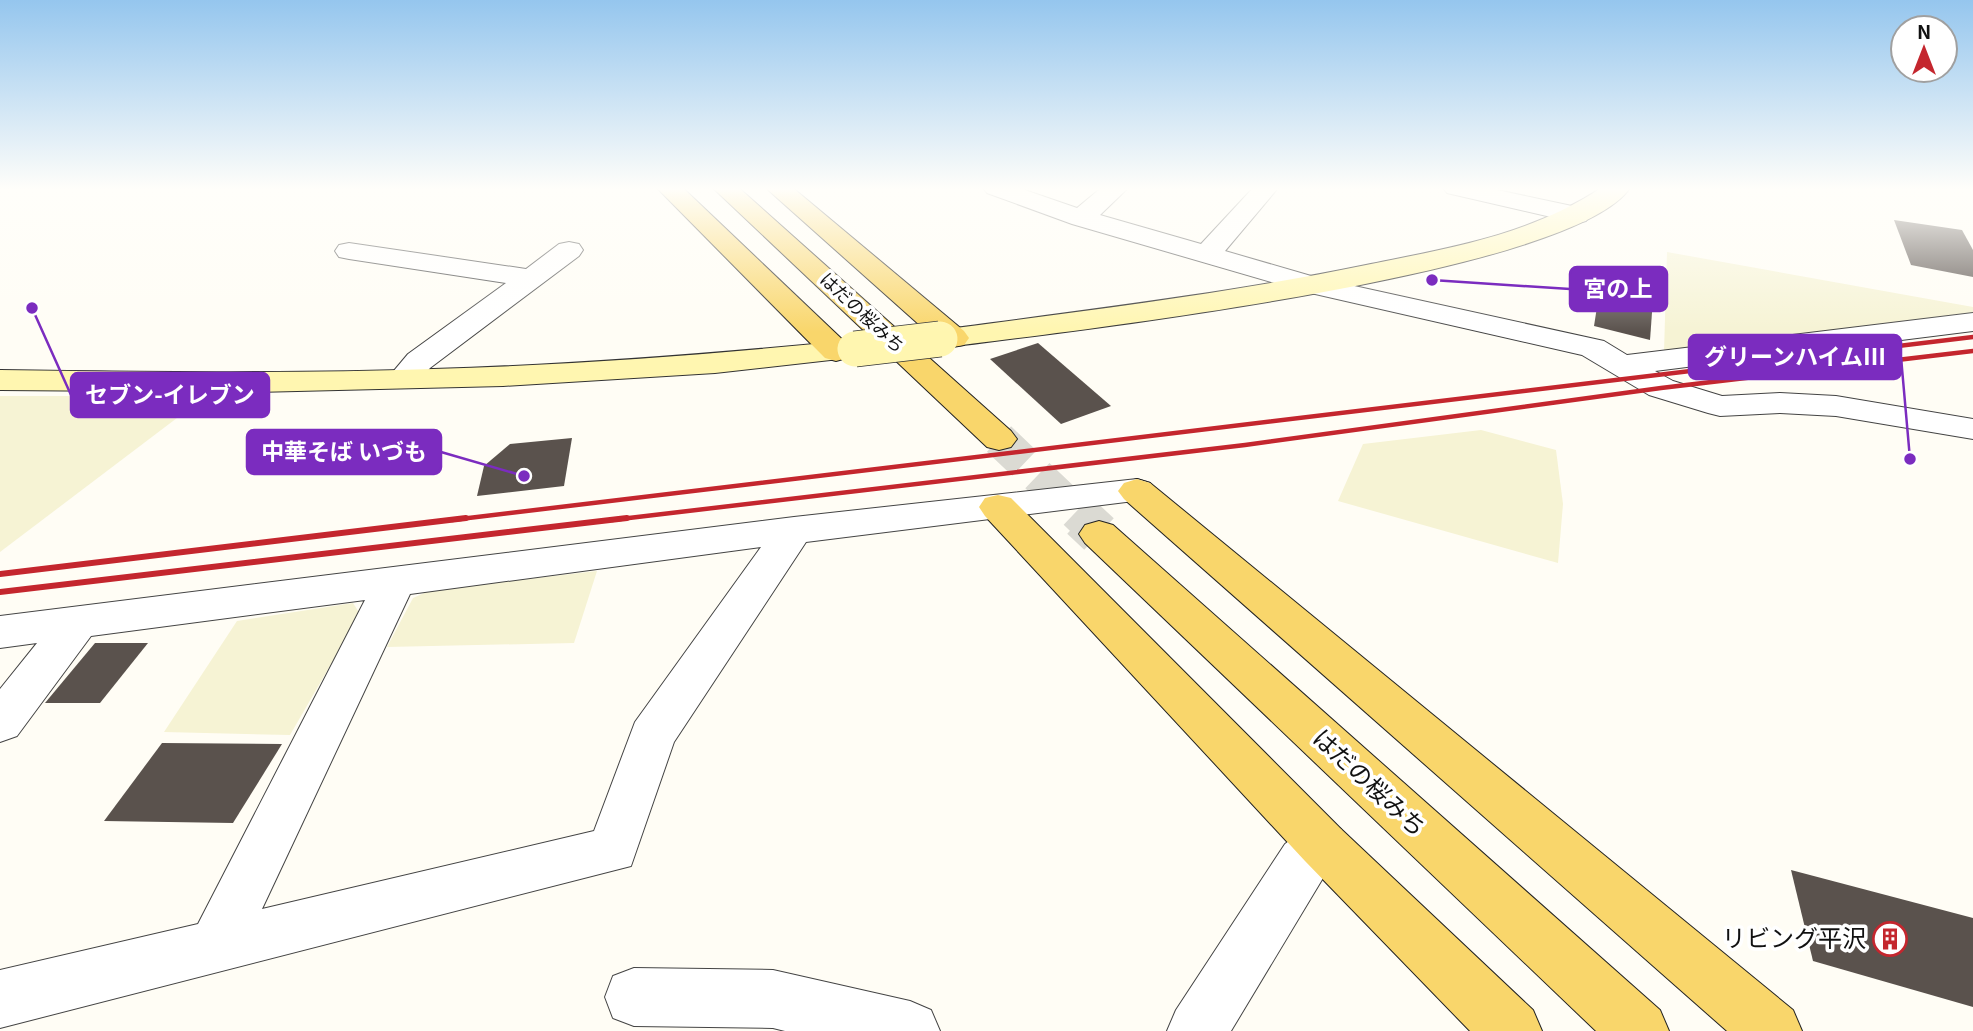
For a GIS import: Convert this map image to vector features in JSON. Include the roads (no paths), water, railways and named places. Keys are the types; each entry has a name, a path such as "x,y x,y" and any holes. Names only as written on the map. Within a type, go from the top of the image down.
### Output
{"main road":[{"path":"721,236 845,350"},
{"name":"はだの桜みち","path":"778,236 999,439"},
{"path":"832,236 946,339"},
{"path":"1137,491 1772,1031"},
{"path":"998,507 1323,845 1513,1031"},
{"name":"はだの桜みち","path":"1099,534 1639,1031"}],"street":[{"path":"389,257 420,236"},
{"path":"1141,236 1312,285 1593,348 1661,388 1720,405 1836,405 1973,429"},
{"path":"1206,256 1224,236"},
{"path":"0,380 294,382 403,379 533,374 845,350 946,339 1312,285 1478,251 1523,236"},
{"path":"403,379 419,361 569,250"},
{"path":"349,251 531,278"},
{"path":"1623,365 1973,323"},
{"path":"0,632 794,530 1137,491"},
{"path":"0,999 613,850 652,736 794,530"},
{"path":"216,946 395,581"},
{"path":"0,723 77,623"},
{"path":"1197,1031 1304,861 1323,845"},
{"path":"634,997 773,999 910,1031"}],"tunnel":[{"path":"999,439 1084,520"},
{"path":"1082,518 1099,534"}],"railway":[{"path":"452,520 1973,337"},
{"path":"612,520 1245,445 1661,388 1973,351"},
{"path":"0,574 466,518"},
{"path":"0,592 627,518"}],"place":[{"name":"宮の上","path":"1432,280"},
{"name":"セブン-イレブン","path":"32,308"},
{"name":"グリーンハイムⅢ","path":"1910,459"},
{"name":"中華そば いづも","path":"524,476"},
{"name":"リビング平沢","path":"1890,939"}]}
